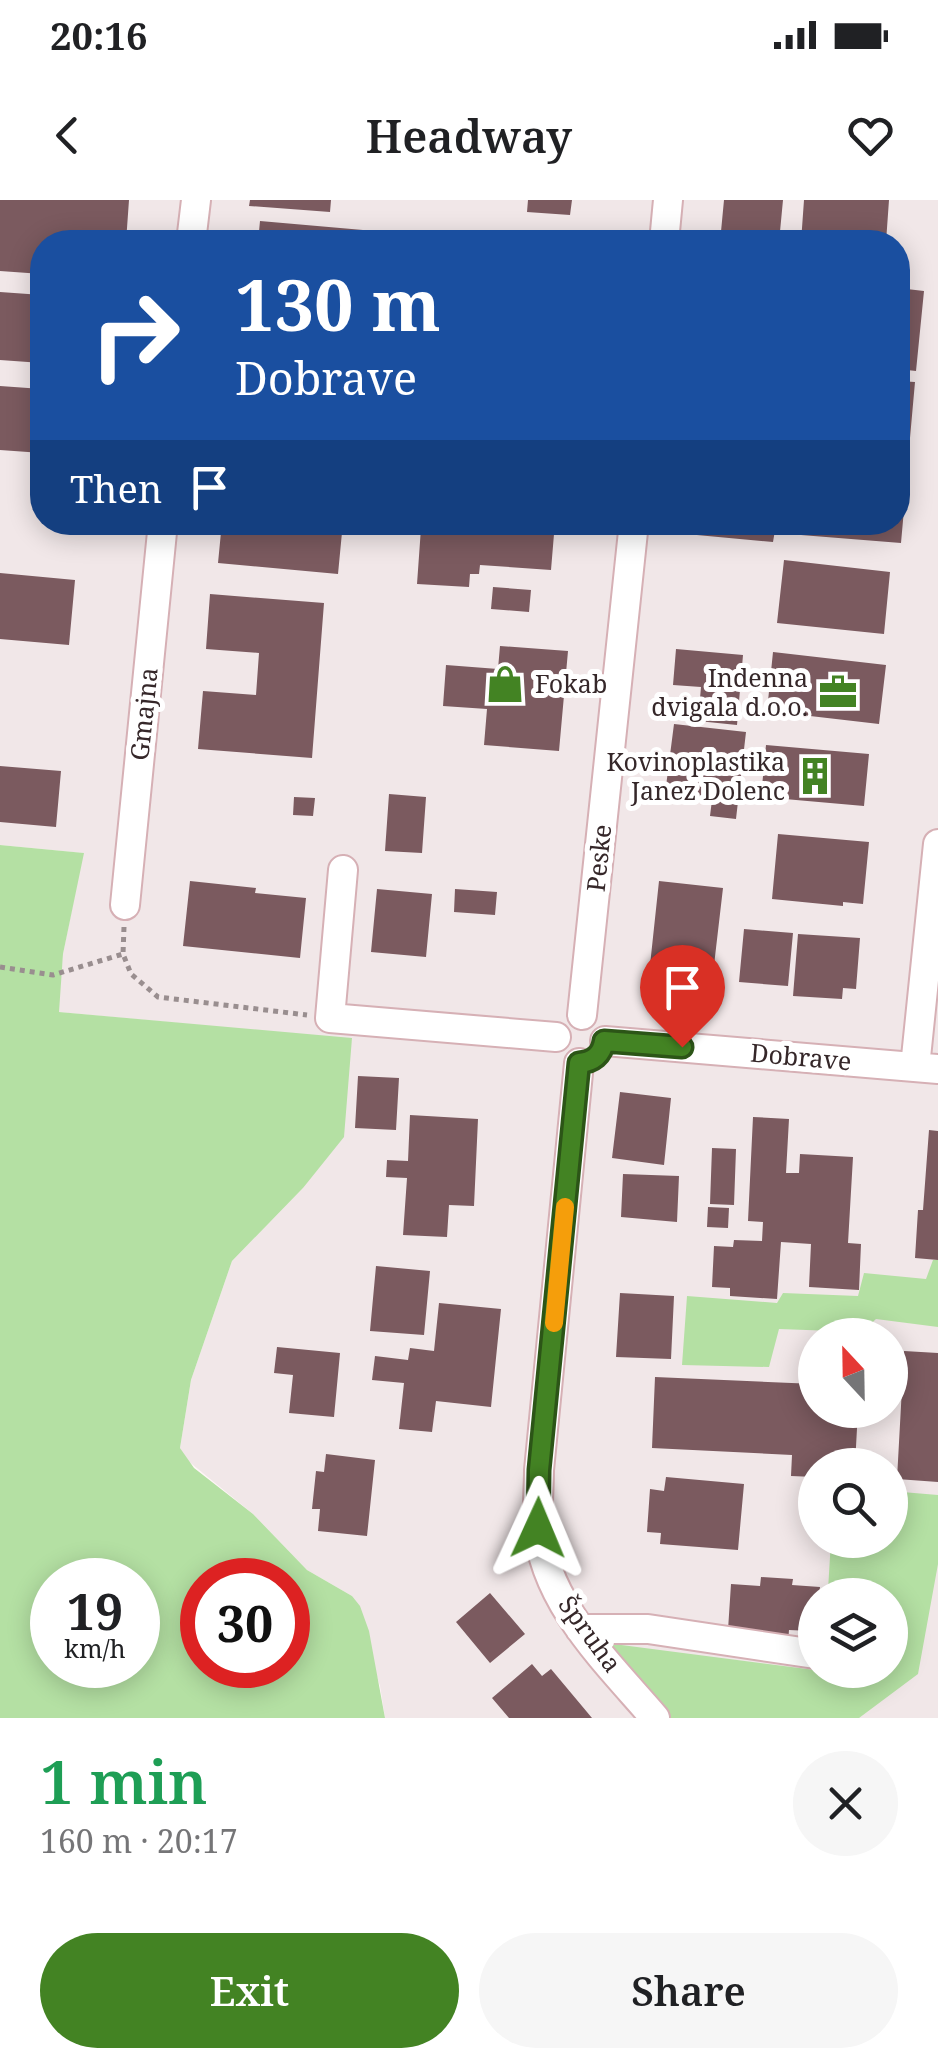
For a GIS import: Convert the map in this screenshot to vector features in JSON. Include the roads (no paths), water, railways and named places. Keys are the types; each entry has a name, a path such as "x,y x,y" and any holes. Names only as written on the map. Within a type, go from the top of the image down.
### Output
{"street":[{"path":"193,230 196,200"},
{"path":"665,230 668,200"},
{"name":"Gmajna","path":"125,906 163,535"},
{"name":"Peske","path":"582,1015 633,535"},
{"path":"926,1068 938,844"},
{"path":"343,870 330,1018 556,1037"},
{"path":"582,1015 596,1020 604,1041 594,1060 579,1063 560,1052 556,1037 568,1018 582,1015"},
{"name":"Dobrave","path":"604,1041 926,1068"},
{"name":"Špruha","path":"579,1063 539,1470 538,1528 552,1580 580,1630 655,1718"},
{"path":"580,1630 648,1629 798,1651"}],"place":[{"name":"Fokab","path":"505,684"},
{"name":"Indenna dvigala d.o.o.","path":"838,692"},
{"name":"Kovinoplastika Janez Dolenc","path":"815,776"}]}
